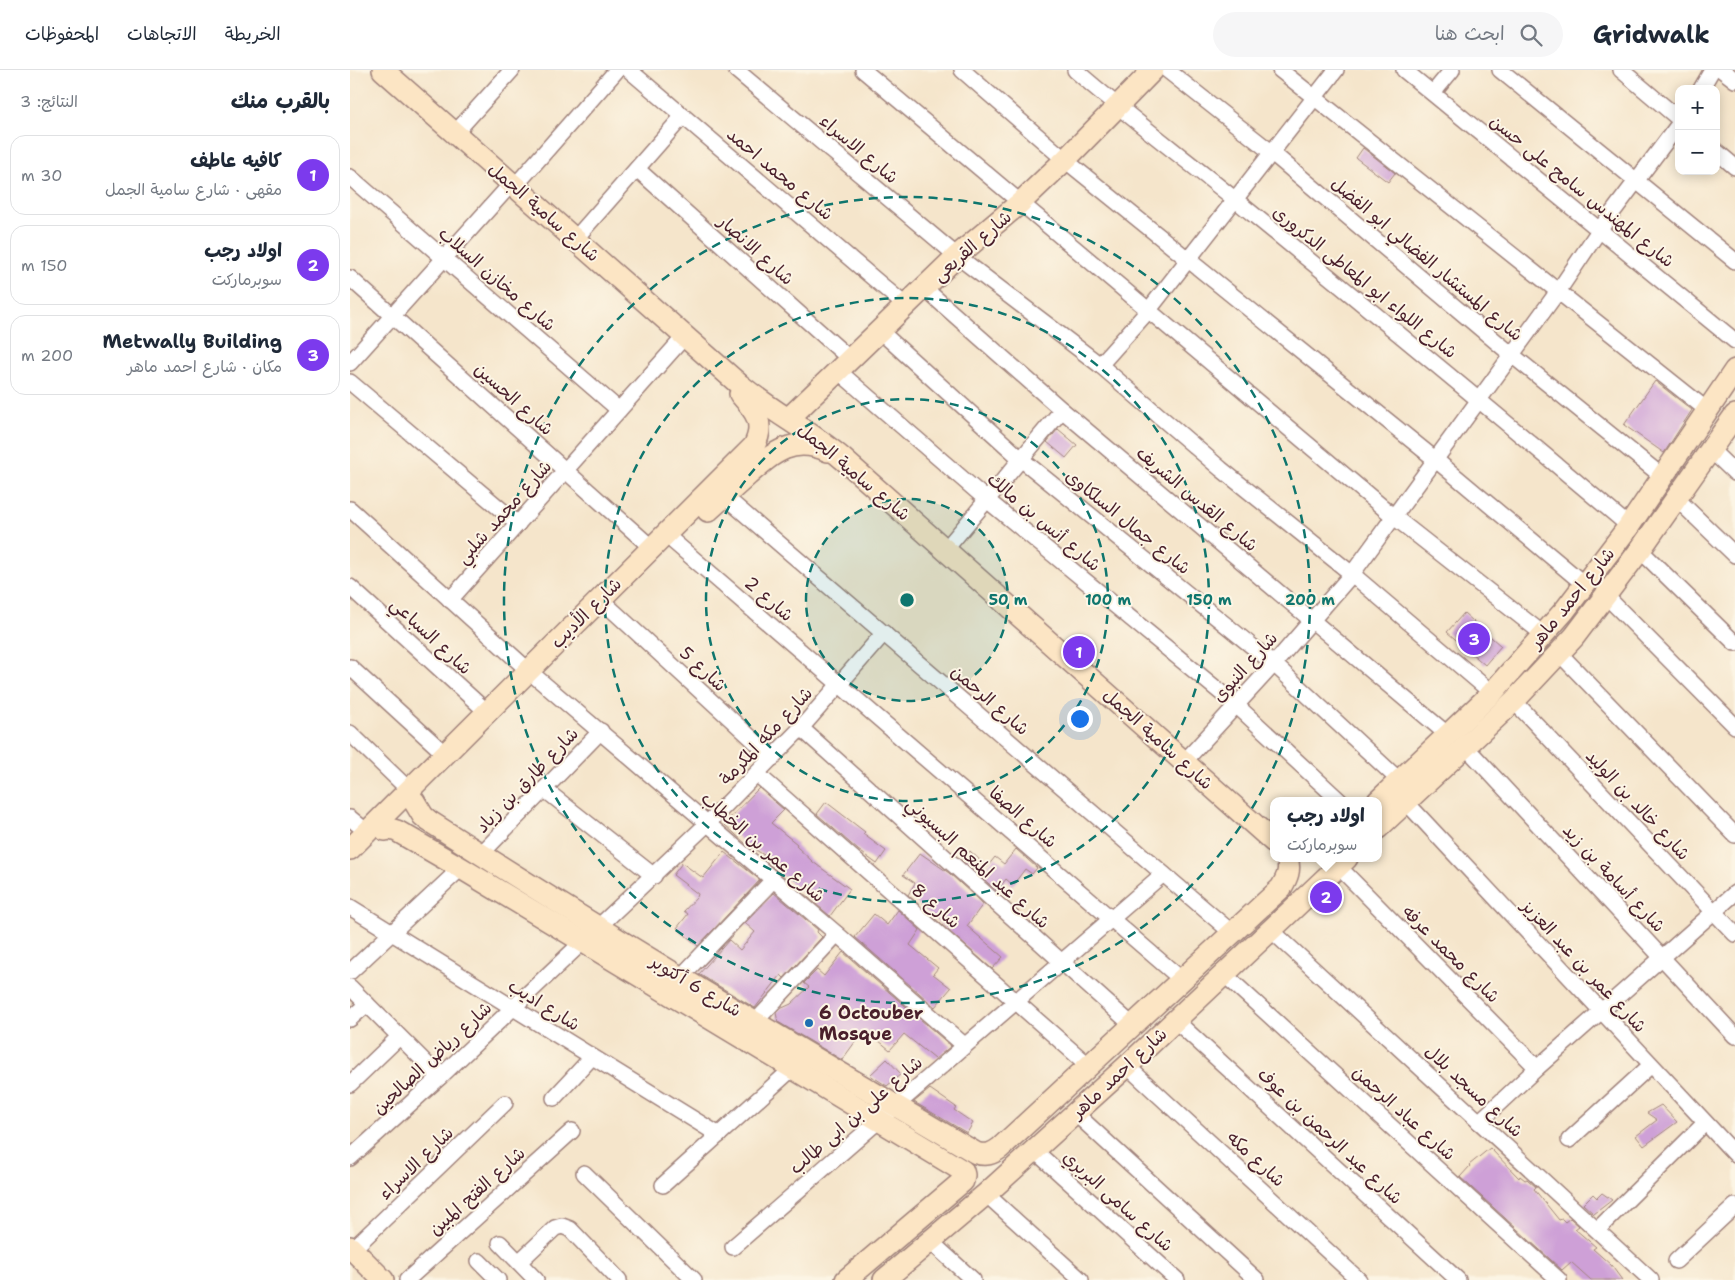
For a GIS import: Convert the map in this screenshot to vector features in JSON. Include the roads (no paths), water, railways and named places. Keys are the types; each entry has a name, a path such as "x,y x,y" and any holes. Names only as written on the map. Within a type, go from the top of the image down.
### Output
{"street":[{"name":"شارع سامية الجمل","path":"383,70 754,396 816,437 843,459 1270,838"},
{"path":"455,133 512,70"},
{"path":"350,363 617,70"},
{"name":"شارع محمد احمد","path":"629,70 906,306"},
{"name":"شارع الاسراء","path":"736,70 957,256 1100,365 1220,469 1352,574 1492,693"},
{"path":"863,70 1393,516 1543,634"},
{"path":"962,70 1065,160 1436,460 1585,585"},
{"name":"شارع اللواء ابو المعاطى الدكرورى","path":"1075,70 1117,107 1234,199 1479,400 1629,526"},
{"name":"شارع القريعى","path":"788,419 957,256 1020,203 1065,160 1153,70"},
{"name":"شارع المستشار الفضالي ابو الفضل","path":"1168,70 1271,152 1512,355 1663,477"},
{"path":"1280,70 1559,290 1707,410"},
{"path":"1100,365 1148,311 1336,70"},
{"name":"شارع المهندس سامح على حسن","path":"1404,70 1735,341"},
{"path":"1432,93 1452,70"},
{"path":"1500,70 1735,261"},
{"path":"1621,70 1675,116"},
{"path":"1703,85 1712,70"},
{"path":"1722,70 1735,80"},
{"path":"575,239 683,116"},
{"name":"شارع النبوى","path":"1184,762 1274,664 1352,574 1559,290 1600,229 1675,129"},
{"path":"1720,154 1735,167"},
{"name":"شارع الانصار","path":"637,169 844,365"},
{"name":"شارع مخازن السلاب","path":"350,177 619,410"},
{"name":"شارع الحسين","path":"350,278 652,548"},
{"name":"شارع القدس الشريف","path":"924,288 1062,410 1456,741"},
{"name":"شارع جمال السلكاوى","path":"880,330 1021,459 1274,664 1400,780"},
{"name":"شارع محمد شلبي","path":"450,600 685,336"},
{"name":"شارع الأديب","path":"350,864 376,831 533,674 652,548 754,446 759,425 755,412 726,379 718,364"},
{"name":"شارع أنس بن مالك","path":"844,365 987,500 1236,705 1336,797"},
{"name":"شارع احمد ماهر","path":"1382,824 1406,802 1492,693 1585,585 1629,526 1735,370"},
{"path":"350,382 518,524"},
{"path":"945,550 1062,410"},
{"name":"شارع احمد ماهر","path":"1382,797 1400,780 1514,701 1559,653 1606,596 1735,415"},
{"name":"شارع الأديب","path":"412,795 445,754 487,712 609,607 674,542 767,458 784,448 809,445 826,450 843,459"},
{"path":"1711,450 1735,473"},
{"name":"شارع الرحمن","path":"724,496 1231,932"},
{"path":"1676,498 1735,555"},
{"name":"شارع عمر بن الخطاب","path":"350,509 533,674 837,934 964,1046"},
{"name":"شارع 2","path":"674,542 840,684"},
{"path":"1640,550 1735,643"},
{"path":"1605,559 1623,573"},
{"name":"شارع السباعي","path":"350,587 487,712"},
{"path":"1606,596 1735,726"},
{"name":"شارع 5","path":"609,607 773,758"},
{"name":"شارع مكه المكرمة","path":"583,943 758,774 884,633"},
{"path":"1559,653 1735,835"},
{"path":"350,668 445,754"},
{"name":"شارع الصفا","path":"840,684 1182,979"},
{"name":"شارع خالد بن الوليد","path":"1514,701 1735,934"},
{"name":"شارع عبد المنعم البسيوني","path":"801,728 1132,1025"},
{"name":"شارع طارق بن زياد","path":"481,854 600,731"},
{"path":"350,733 412,795"},
{"name":"شارع أسامة بن زيد","path":"1456,741 1735,1036"},
{"name":"شارع 8","path":"758,774 1089,1066"},
{"path":"544,789 654,876"},
{"name":"شارع 6 أكتوبر","path":"412,795 423,816 429,821 600,928 674,985 793,1068 960,1168 964,1175 963,1181 846,1280"},
{"name":"شارع عمر بن عبد العزيز","path":"1406,802 1735,1154"},
{"path":"350,818 376,831"},
{"name":"شارع 6 أكتوبر","path":"376,831 390,829 397,831 583,943 755,1022 976,1153 988,1155"},
{"name":"شارع الأديب","path":"350,849 376,831"},
{"name":"شارع احمد ماهر","path":"988,1155 1000,1148 1280,888 1288,875 1288,862"},
{"name":"شارع احمد ماهر","path":"884,1280 986,1194 1127,1066 1342,862"},
{"name":"شارع محمد عرفه","path":"1342,862 1537,1068"},
{"path":"350,972 461,868"},
{"name":"شارع على بن ابى طالب","path":"733,1247 1162,874"},
{"path":"674,985 773,880"},
{"path":"1280,888 1297,905"},
{"path":"1479,1122 1537,1068 1735,893"},
{"name":"شارع اديب","path":"350,907 719,1135"},
{"name":"شارع مسجد بلال","path":"1271,930 1651,1280"},
{"path":"755,1022 837,934"},
{"name":"شارع رياض الصالحين","path":"350,1158 440,1078 583,943"},
{"name":"شارع عباد الرحمن","path":"1224,974 1559,1280"},
{"path":"350,987 440,1078"},
{"path":"350,1019 367,1004"},
{"name":"شارع عبد الرحمن بن عوف","path":"1175,1020 1458,1280"},
{"path":"350,1084 400,1037"},
{"path":"554,1098 592,1057"},
{"path":"1569,1140 1651,1065"},
{"name":"شارع مكه","path":"1127,1066 1359,1280"},
{"path":"663,1184 793,1068"},
{"name":"شارع الاسراء","path":"351,1248 504,1103"},
{"path":"1075,1113 1257,1280"},
{"path":"1597,1230 1706,1123"},
{"name":"شارع الفتح المبين","path":"407,1280 572,1131"},
{"name":"شارع سامى البربري","path":"1034,1150 1176,1280"},
{"path":"584,1174 694,1280"},
{"path":"986,1194 1081,1280"},
{"path":"1676,1261 1735,1206"},
{"path":"519,1262 555,1228 562,1226 570,1229 619,1280"},
{"path":"930,1241 972,1280"},
{"path":"500,1243 536,1280"},
{"path":"351,1248 383,1280"},
{"path":"479,1260 498,1280"}],"place":[{"name":"Metwally Building","path":"1474,639"},
{"name":"كافيه عاطف","path":"1079,652"},
{"name":"اولاد رجب","path":"1326,897"},
{"name":"6 Octouber Mosque","path":"809,1023"}]}
